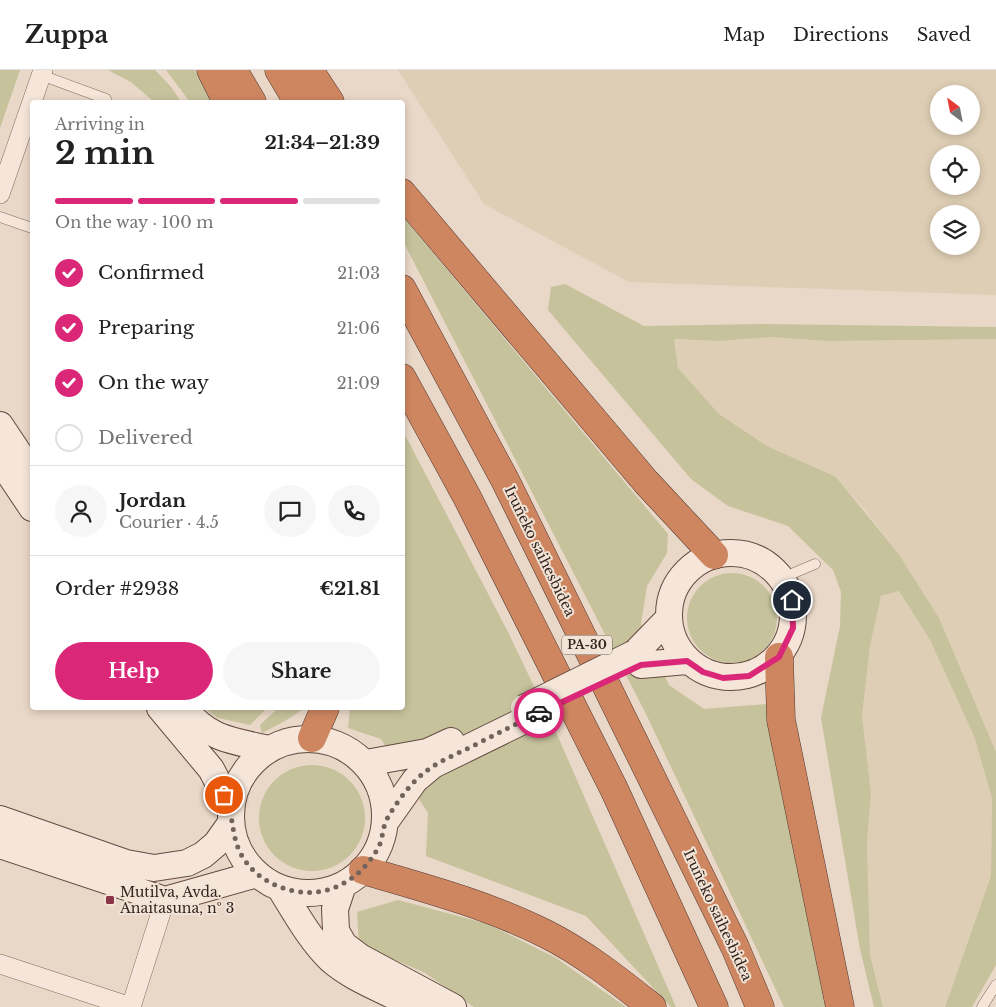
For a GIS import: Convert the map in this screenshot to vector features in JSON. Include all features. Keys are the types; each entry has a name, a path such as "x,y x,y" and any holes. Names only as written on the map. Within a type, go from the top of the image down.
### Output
{"highway":[{"path":"211,70 226,100"},
{"path":"233,70 251,100"},
{"path":"279,70 297,100"},
{"path":"309,70 329,100"},
{"path":"405,197 646,482 714,555"},
{"name":"Iruñeko saihesbidea","path":"405,295 505,480 726,929 760,1007"},
{"name":"PA-30","path":"405,383 467,497 610,780 714,1007"},
{"path":"779,657 781,720 840,1007"},
{"path":"312,738 324,710"},
{"path":"353,877 461,898 547,934 611,975 652,1007"}],"street":[{"path":"32,100 42,72"},
{"path":"0,194 30,107"},
{"path":"0,424 30,470"},
{"path":"0,460 30,505"},
{"path":"453,1007 360,957 344,945 336,930 335,909 353,877 379,847 386,821 415,780 433,766 527,713 638,659 668,619 676,584 693,565 714,555 736,552 763,560 782,578 792,600 793,628 779,657 749,676 723,678 703,672 687,661 674,643 668,619"},
{"path":"638,659 687,661"},
{"path":"162,710 211,769 231,816 240,851 257,874 280,888 304,893 322,892 353,877"},
{"path":"185,710 210,733 228,740 269,749"},
{"path":"366,763 427,752 527,713"},
{"path":"0,819 126,863 154,868 187,863 203,855 216,844 231,816 238,782 252,762 280,743 312,738 346,748 366,763 381,788 386,821"},
{"path":"0,845 165,900 257,874"},
{"path":"280,888 306,929 331,960 355,976 415,1007"},
{"path":"0,964 131,1007 165,900"}],"lane":[{"path":"42,72 106,99"},
{"path":"0,217 30,227"},
{"path":"782,578 815,564"},
{"path":"982,1007 996,985"}],"shaded area":[{"path":"0,70 20,70 0,128"},
{"path":"108,70 155,70 172,88 180,100 152,100 131,82"},
{"path":"166,70 195,70 212,100 188,100"},
{"path":"398,70 996,70 996,295 629,282 484,204"},
{"path":"405,220 668,534 667,553 647,586 641,624 669,685 704,709 766,704 828,1007 784,1007 646,714 405,245"},
{"path":"565,284 644,326 761,324 996,327 996,339 828,341 770,337 719,341 674,339 678,368 719,414 767,446 836,477 898,553 939,618 996,752 996,965 972,1007 945,1007 991,876 992,798 974,736 930,640 899,591 881,596 870,646 862,716 871,793 867,843 870,955 883,1007 874,1007 860,949 821,718 840,626 841,592 833,570 788,526 728,506 691,479 548,310 551,287"},
{"path":"770,337 828,341 996,339 996,752 939,618 898,553 864,509 836,477 767,446 719,414 678,368 674,339 719,341"},
{"path":"405,435 508,632 559,739 676,1007 671,1007 586,916 426,856 428,813 381,739 348,728 350,710 405,710"},
{"path":"732,573 749,576 764,586 774,601 777,618 774,635 764,650 749,660 732,663 715,660 700,650 690,635 687,618 690,601 700,586 715,576"},
{"path":"899,591 930,640 974,736 992,798 991,876 945,1007 883,1007 870,955 867,843 871,793 862,716 870,646 881,596"},
{"path":"207,710 265,710 250,725 218,718"},
{"path":"276,710 302,710 262,733 260,725"},
{"path":"312,765 332,769 350,780 361,798 365,818 361,838 350,856 332,867 312,871 292,867 274,856 263,838 259,818 263,798 274,780 292,769"},
{"path":"398,900 488,924 556,958 626,1007 474,1007 425,973 359,944 357,912"}],"way so far":[{"path":"224,795 231,808 231,824 236,843 244,859 257,874 280,888 304,893 322,892 343,885 363,870 379,847 386,821 415,780 433,766 539,713"}],"place":[{"name":"Mutilva, Avda. Anaitasuna, nº 3","path":"110,900"}],"route":[{"path":"539,713 641,665 687,661 703,672 723,678 749,676 779,657 793,628 792,600"}]}
